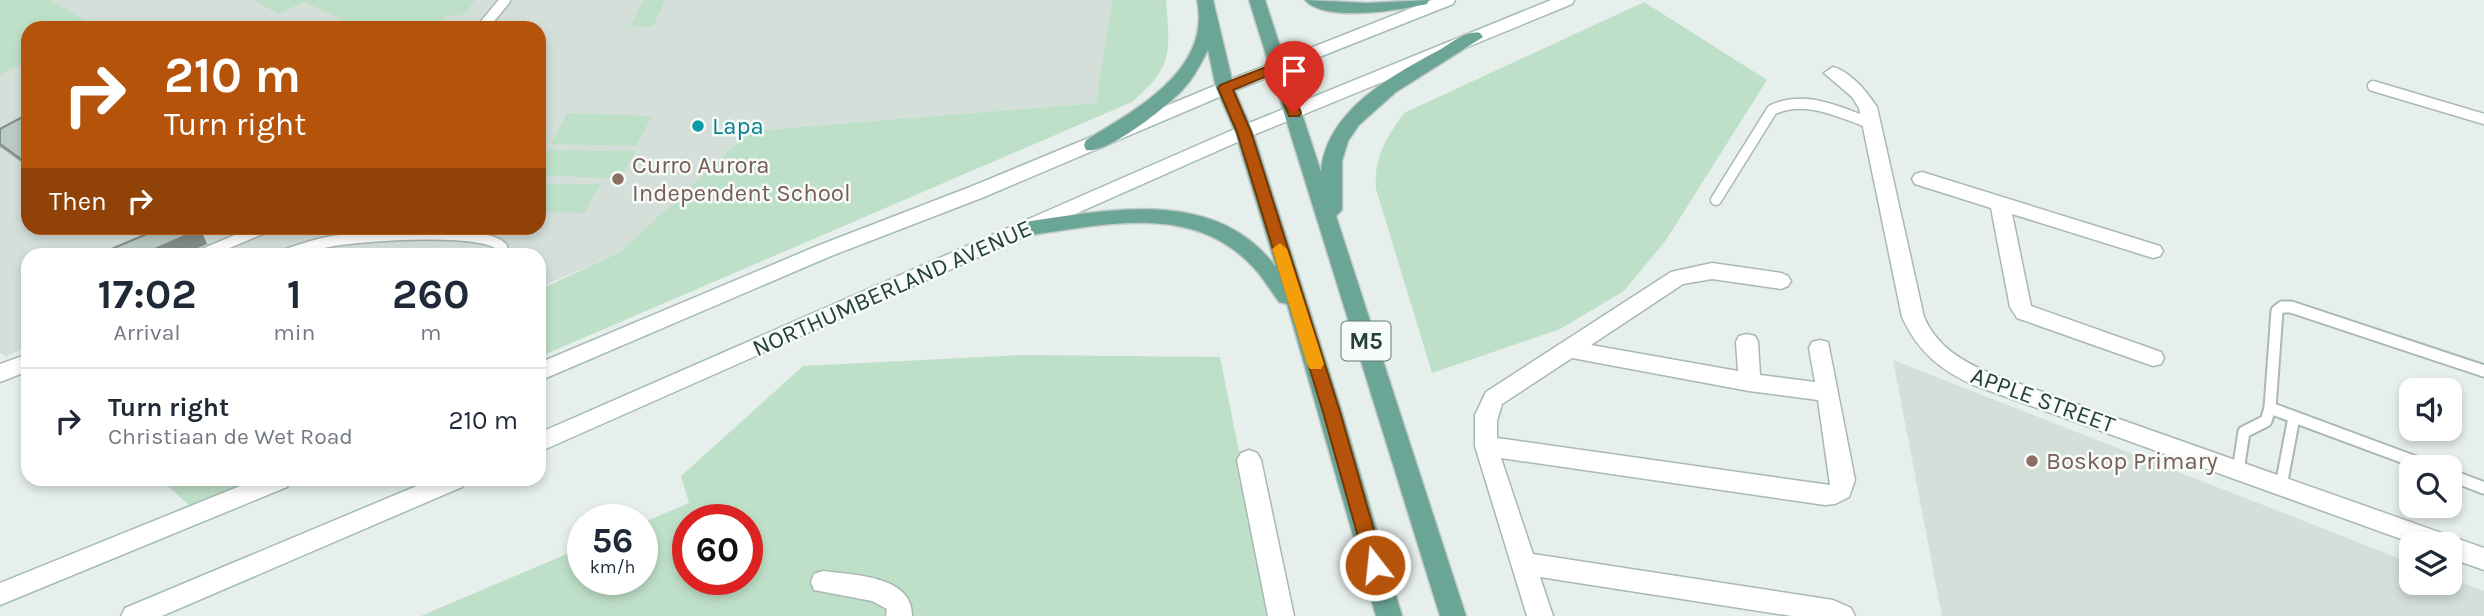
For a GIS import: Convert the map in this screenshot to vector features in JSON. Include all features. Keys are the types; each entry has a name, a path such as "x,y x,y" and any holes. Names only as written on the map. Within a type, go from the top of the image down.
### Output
{"main road":[{"name":"M5","path":"1257,0 1276,67 1294,113 1453,616"},
{"path":"1313,0 1349,8 1392,7 1421,0"},
{"name":"M5","path":"1207,8 1225,88 1244,132 1331,412 1390,616"},
{"path":"1093,145 1135,119 1184,79 1203,47 1207,8"},
{"path":"1333,238 1332,160 1343,134 1357,114 1383,92 1474,37"},
{"path":"1031,228 1113,215 1150,214 1197,220 1239,242 1273,275 1303,325"}],"street":[{"path":"546,369 824,251 1093,145 1276,67 1447,0"},
{"name":"NORTHUMBERLAND AVENUE","path":"546,440 1244,132 1566,0"},
{"name":"APPLE STREET","path":"1833,73 1865,102 1908,300 1918,330 1928,346 1959,369 1984,380 2409,532"},
{"path":"1922,179 2153,251"},
{"path":"2000,203 2020,306 2024,312 2153,358"},
{"path":"1540,616 1486,446 1484,421 1494,398 1678,276 1712,271 1781,281"},
{"path":"1747,342 1749,382"},
{"path":"1486,446 1825,495 1835,494 1841,490 1843,480 1825,392 1820,348"},
{"path":"1569,349 1749,382 1825,392"},
{"path":"0,373 21,365"},
{"path":"1249,460 1281,616"},
{"path":"0,594 264,486"},
{"path":"134,616 440,486"},
{"path":"2462,551 2484,559"},
{"path":"1525,564 1833,611 1842,616"},
{"path":"823,582 888,593 898,599 901,606 899,616"}],"lane":[{"path":"488,21 506,0"},
{"path":"2373,86 2484,119"},
{"path":"1716,200 1772,110 1780,104 1807,103 1870,123"},
{"path":"217,248 248,235"},
{"path":"304,248 327,240 363,236 479,237 496,242 502,248"},
{"path":"2238,471 2244,432 2266,421 2270,408 2275,318 2281,307 2291,307 2484,371"},
{"path":"2270,408 2399,456"},
{"path":"2281,486 2294,417"},
{"path":"2462,480 2484,488"}],"shaded area":[{"name":"Curro Aurora Independent School","path":"0,0 1112,0 1096,103 750,131 620,252 546,285 546,248 21,248 21,350 6,357 0,353"},
{"name":"Boskop Primary","path":"1893,360 2399,558 2399,595 2462,595 2462,583 2484,591 2484,616 1942,616"}],"green space":[{"path":"0,0 50,0 87,21 21,21 21,64 0,75"},
{"path":"254,0 475,0 464,15 445,16 441,21 345,21 304,2 278,14"},
{"path":"644,0 665,0 653,27 630,26"},
{"path":"1112,0 1166,0 1166,57 1156,78 1132,102 546,354 546,287 620,252 750,131 1096,103"},
{"path":"1644,2 1767,80 1666,240 1624,291 1560,329 1432,373 1376,189 1377,167 1386,140 1404,113"},
{"path":"567,113 652,116 636,146 551,144"},
{"path":"549,150 635,151 621,179 546,175 546,155"},
{"path":"546,184 601,184 584,213 546,212"},
{"path":"1022,355 1220,357 1272,616 421,616 567,554 567,595 658,595 658,516 672,510 672,595 763,595 763,504 687,504 689,503 681,476 803,366"},
{"path":"168,486 238,486 190,506"}],"building":[{"path":"21,118 21,159 0,144 0,129"},
{"path":"144,235 187,235 157,248 114,248"}],"slow traffic":[{"path":"1280,249 1316,364"}],"place":[{"name":"Lapa","path":"698,126"},
{"name":"Curro Aurora Independent School","path":"618,179"},
{"name":"Boskop Primary","path":"2032,461"}],"route":[{"path":"1294,113 1276,67 1225,88 1244,132 1331,412 1375,565"}]}
